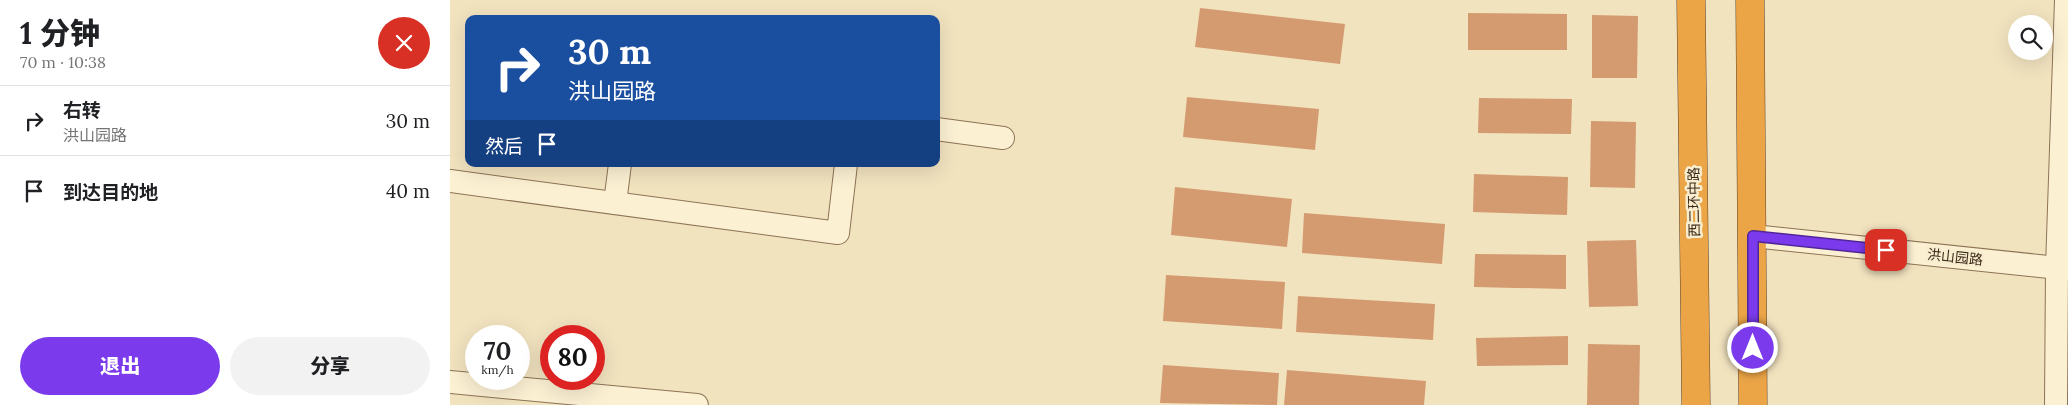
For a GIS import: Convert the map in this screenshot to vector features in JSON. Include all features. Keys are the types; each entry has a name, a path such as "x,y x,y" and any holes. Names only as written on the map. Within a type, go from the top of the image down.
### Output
{"highway":[{"name":"西二环中路","path":"1691,0 1696,405"},
{"path":"1750,0 1753,405"}],"street":[{"path":"2056,405 2062,268 2066,0"},
{"path":"940,130 1003,138"},
{"path":"615,203 620,167"},
{"path":"450,181 838,233 846,167"},
{"name":"洪山园路","path":"1753,236 2062,268"},
{"path":"450,382 697,405"}],"building":[{"path":"1200,8 1345,24 1340,64 1195,47"},
{"path":"1468,13 1567,14 1567,50 1468,50"},
{"path":"1592,15 1638,16 1637,78 1592,78"},
{"path":"1187,97 1319,109 1315,150 1183,137"},
{"path":"1479,98 1572,99 1571,134 1478,133"},
{"path":"1591,121 1636,122 1635,188 1590,187"},
{"path":"1474,174 1568,177 1567,215 1473,212"},
{"path":"1175,187 1292,199 1287,247 1171,235"},
{"path":"1304,213 1445,224 1442,264 1302,253"},
{"path":"1636,240 1638,306 1589,307 1587,241"},
{"path":"1475,254 1566,255 1566,289 1474,287"},
{"path":"1166,275 1285,282 1282,329 1163,321"},
{"path":"1298,296 1435,304 1433,340 1296,332"},
{"path":"1568,336 1568,365 1477,366 1476,338"},
{"path":"1588,344 1640,345 1639,405 1587,405"},
{"path":"1163,365 1279,373 1277,405 1160,403"},
{"path":"1287,370 1426,381 1424,405 1284,405"}],"route":[{"path":"1753,348 1753,236 1886,250"}]}
